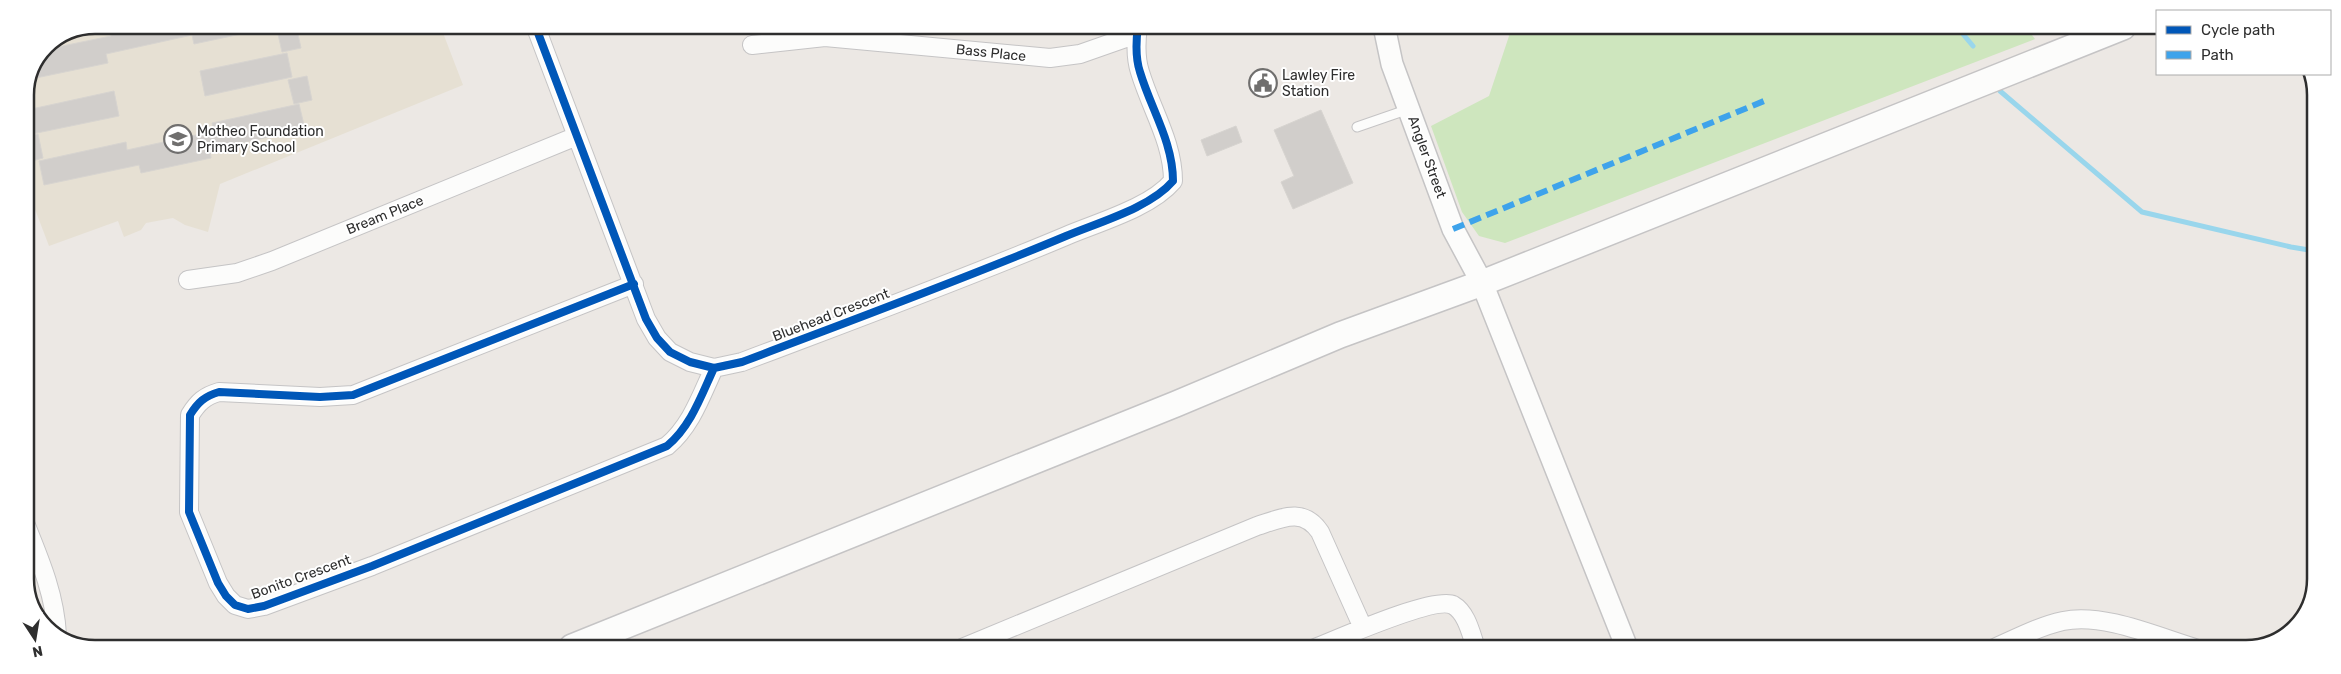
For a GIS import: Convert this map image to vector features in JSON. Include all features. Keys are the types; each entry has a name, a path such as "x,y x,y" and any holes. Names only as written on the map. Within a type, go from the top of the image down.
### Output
{"main road":[{"path":"589,640 1340,336 1482,283 2105,34"}],"street":[{"name":"Bluehead Crescent","path":"538,34 646,319 657,338 670,352 690,362 714,368 742,362 983,271 1136,207 1164,192 1173,181 1173,164 1139,71 1137,34"},
{"name":"Bass Place","path":"752,45 825,37 1050,58 1080,54 1128,34"},
{"name":"Angler Street","path":"1386,34 1392,64 1453,229 1482,283 1624,640"},
{"name":"Bream Place","path":"188,280 237,273 272,261 577,136"},
{"name":"Bonito Crescent","path":"634,284 353,395 326,398 219,392 206,396 197,404 190,415 189,512 218,583 226,596 235,605 248,609 264,606 372,566 667,446 679,437 714,368"},
{"path":"981,640 1257,526 1286,517 1298,516 1312,521 1320,532 1363,628"},
{"path":"34,546 48,582 55,614"},
{"path":"1334,640 1415,610 1444,603 1453,606 1462,614 1473,640"},
{"path":"2014,640 2062,621 2076,619 2120,625 2169,640"}],"lane":[{"path":"1357,127 1409,109"}],"shaded area":[{"name":"Motheo Foundation Primary School","path":"94,34 443,34 463,85 220,184 208,232 185,225 173,218 146,223 141,230 124,237 118,221 49,246 34,207 35,83 38,71 44,61 61,44 71,38"}],"green space":[{"path":"1508,34 2031,34 2035,39 1505,243 1479,236 1462,212 1431,126 1489,96"}],"building":[{"path":"111,34 241,34 194,44 192,35 106,54 108,63 36,78 44,61 58,47 111,36"},
{"path":"278,34 298,34 301,48 282,52"},
{"path":"287,53 292,77 205,96 200,71"},
{"path":"307,76 312,100 294,104 288,80"},
{"path":"114,91 119,116 34,134 34,108"},
{"path":"299,104 305,129 210,150 211,158 141,173 139,165 44,185 39,161 126,142 127,150 214,131 212,123"},
{"path":"1321,110 1353,183 1293,209 1281,182 1294,176 1274,130"},
{"path":"1236,126 1242,142 1207,156 1201,140"},
{"path":"38,134 43,158 34,160 34,135"}],"waterway":[{"path":"1963,34 1973,46"},
{"path":"2000,91 2142,212 2307,250"}],"marked path":[{"path":"1453,229 1764,101"}],"cycle path":[{"path":"538,34 646,319 657,338 670,352 690,362 714,368 742,362 985,269 1138,207 1163,191 1173,181 1172,167 1165,139 1138,66 1136,49 1137,34"},
{"path":"634,284 353,395 320,397 219,392 202,400 190,415 189,512 218,583 226,596 235,605 248,609 264,606 372,566 667,446 689,420 714,368"}],"place":[{"name":"Lawley Fire Station","path":"1263,83"},
{"name":"Motheo Foundation Primary School","path":"178,139"}]}
